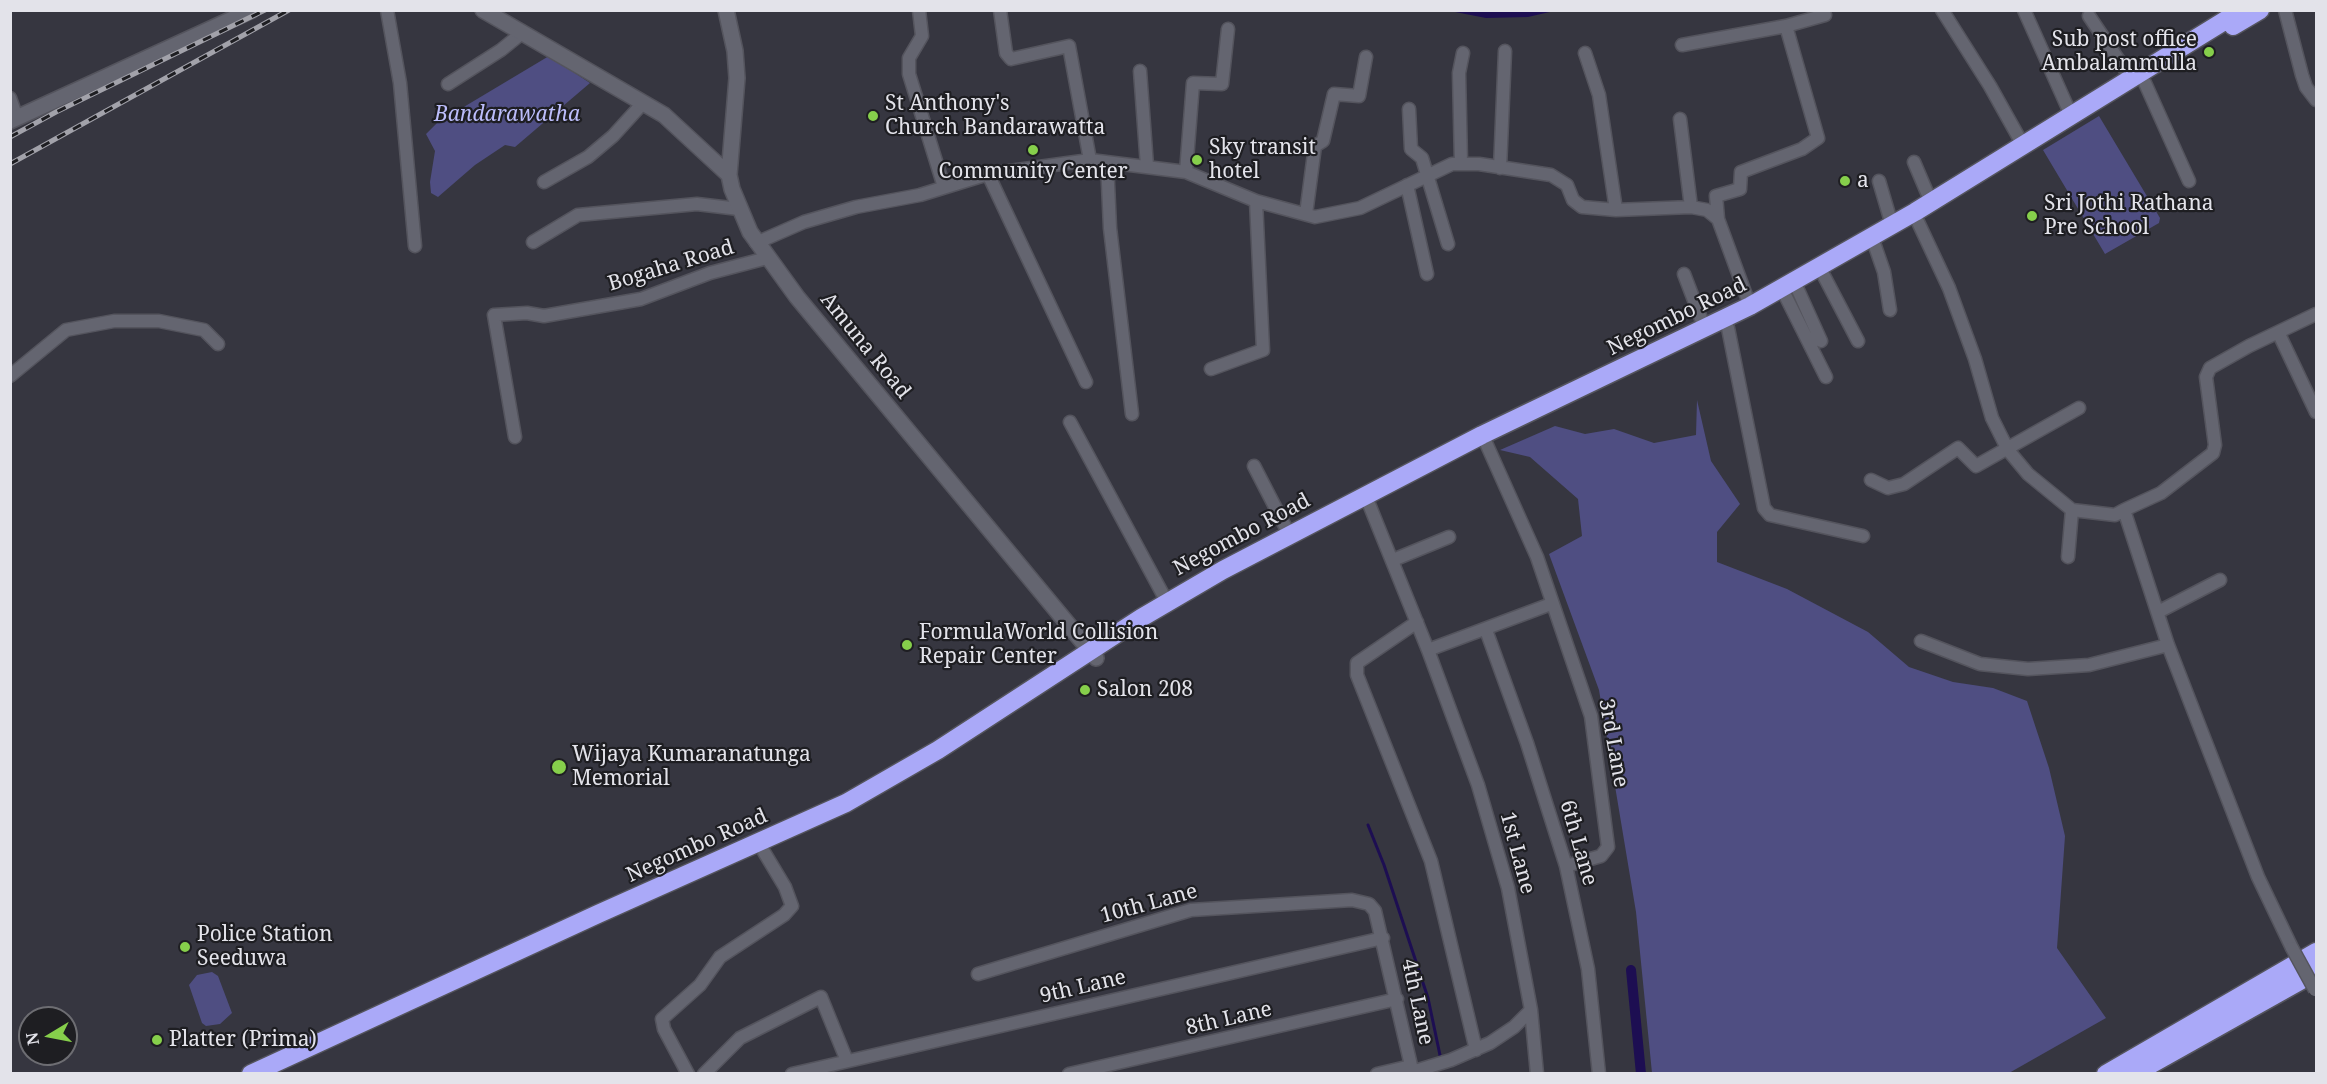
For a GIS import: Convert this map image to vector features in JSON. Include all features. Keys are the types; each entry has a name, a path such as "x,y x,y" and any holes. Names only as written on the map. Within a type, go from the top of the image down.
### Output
{"highway":[{"name":"Negombo Road","path":"250,1074 598,914 846,804 1093,654 1226,577 1486,443 1728,328 1824,276 1918,222 2242,10"},
{"name":"Negombo Road","path":"275,1074 612,918 849,813 943,758 1167,602 1289,534 1482,435 1750,306 1931,202 2071,115 2138,80 2260,10"},
{"path":"2106,1074 2316,952"},
{"path":"2134,1074 2316,984"}],"street":[{"path":"10,98 14,120 231,15 252,10"},
{"path":"387,10 400,83 415,246"},
{"path":"483,10 664,116 729,175"},
{"name":"Amuna Road","path":"726,10 735,51 737,78 729,175 739,209 756,243 1093,654"},
{"path":"919,10 922,36 909,58 909,74 944,187"},
{"path":"1000,10 1006,53 1011,59 1069,46 1090,160"},
{"path":"1942,10 1990,86 2023,146"},
{"path":"2024,10 2071,115"},
{"path":"2284,10 2302,75 2315,95"},
{"path":"1682,45 1785,26 1825,15"},
{"path":"2089,16 2138,80 2189,181"},
{"path":"1750,306 1718,219 1716,196 1740,189 1741,172 1802,149 1818,138 1785,26"},
{"path":"1186,172 1193,84 1222,84 1228,29"},
{"path":"448,84 501,50 522,33"},
{"path":"1500,168 1504,51"},
{"path":"1461,163 1459,73 1462,53"},
{"path":"1585,53 1599,95 1616,210"},
{"path":"1306,214 1315,146 1323,141 1334,94 1359,96 1366,57"},
{"path":"1140,71 1147,166"},
{"path":"544,182 588,157 613,136 643,103"},
{"path":"1409,109 1411,149 1420,155 1448,244"},
{"path":"1680,119 1691,207"},
{"path":"756,243 825,216 988,174 1090,160 1186,172 1256,201 1315,217 1360,208 1452,164 1461,163 1551,175 1567,185 1573,200 1582,207 1616,210 1691,207 1707,210 1718,219"},
{"path":"1107,162 1110,228 1132,414"},
{"path":"1914,162 1931,202"},
{"path":"988,174 1086,382"},
{"path":"1879,181 1892,225"},
{"path":"1407,185 1427,274"},
{"path":"1211,369 1263,350 1256,201"},
{"path":"533,243 578,215 697,204 739,209"},
{"path":"1918,222 1949,288 1975,359 1992,418 2007,450 2049,494 2072,510 2115,515 2161,493 2206,460 2215,445 2206,377 2210,368 2248,346 2279,334 2316,314"},
{"path":"1875,246 1884,272 1890,310"},
{"name":"Bogaha Road","path":"515,437 494,315 527,313 544,316 586,311 640,299 710,273 768,258"},
{"path":"1684,274 1705,329"},
{"path":"1824,276 1858,341"},
{"path":"1792,294 1821,341"},
{"path":"1792,294 1826,377"},
{"path":"10,376 66,330 114,321 159,321 204,330 218,344"},
{"path":"1728,328 1764,508 1770,515 1863,536"},
{"path":"2279,334 2316,412"},
{"path":"1871,480 1888,488 1904,484 1958,448 1976,466 2079,408"},
{"path":"1070,422 1167,602"},
{"name":"3rd Lane","path":"1486,443 1537,558 1551,604 1592,716 1608,847 1601,856 1566,866"},
{"path":"1254,466 1289,534"},
{"name":"1st Lane","path":"1369,504 1428,650 1482,796 1508,888 1531,1010 1537,1074"},
{"path":"2068,557 2072,510"},
{"path":"2124,510 2168,645 2258,877 2292,948 2316,984"},
{"path":"1393,560 1449,537"},
{"path":"2158,612 2220,580"},
{"path":"1428,650 1551,604"},
{"path":"1417,622 1357,663 1358,675 1431,861 1476,1050"},
{"name":"6th Lane","path":"1486,630 1527,743 1566,866 1588,969 1599,1074"},
{"path":"1921,641 1980,664 2028,669 2089,665 2168,645"},
{"path":"688,1074 664,1029 662,1019 700,985 720,957 784,915 792,906 785,887 764,852"},
{"name":"10th Lane","path":"978,974 1191,910 1352,900 1369,904 1375,911 1383,938"},
{"name":"4th Lane","path":"1383,938 1412,1070"},
{"name":"9th Lane","path":"792,1074 1383,938"},
{"path":"704,1074 740,1038 821,997 847,1061"},
{"name":"8th Lane","path":"1069,1074 1397,999"},
{"path":"1377,1074 1435,1066 1476,1050 1514,1026 1531,1010"}],"green space":[{"name":"Bandarawatha","path":"549,56 590,83 515,147 505,145 475,165 438,197 431,193 430,182 435,151 426,134 437,123"},
{"path":"2099,116 2160,218 2159,223 2105,254 2043,150"},
{"path":"1697,400 1711,461 1740,504 1717,532 1717,562 1787,589 1868,632 1909,667 1953,682 1993,688 2027,701 2049,768 2065,836 2057,948 2106,1018 2009,1073 1652,1073 1636,912 1599,690 1549,554 1582,536 1578,499 1530,457 1500,450 1555,426 1585,434 1614,429 1654,443 1696,435"},
{"path":"212,972 218,976 232,1013 220,1024 206,1026 202,1023 189,985 197,975"}],"shaded area":[{"path":"1450,11 1554,11 1528,17 1486,18"}],"waterway":[{"path":"1368,825 1384,865 1428,998 1441,1060"},
{"path":"1631,970 1641,1074"}],"railway":[{"path":"10,137 56,112 265,10"},
{"path":"10,164 289,10"}],"place":[{"name":"Sub post office Ambalammulla","path":"2209,52"},
{"name":"St Anthony's Church Bandarawatta","path":"873,116"},
{"name":"Community Center","path":"1033,150"},
{"name":"Sky transit hotel","path":"1197,160"},
{"name":"a","path":"1845,181"},
{"name":"Sri Jothi Rathana Pre School","path":"2032,216"},
{"name":"FormulaWorld Collision Repair Center","path":"907,645"},
{"name":"Salon 208","path":"1085,690"},
{"name":"Wijaya Kumaranatunga Memorial","path":"559,767"},
{"name":"Police Station Seeduwa","path":"185,947"},
{"name":"Platter (Prima)","path":"157,1040"}]}
